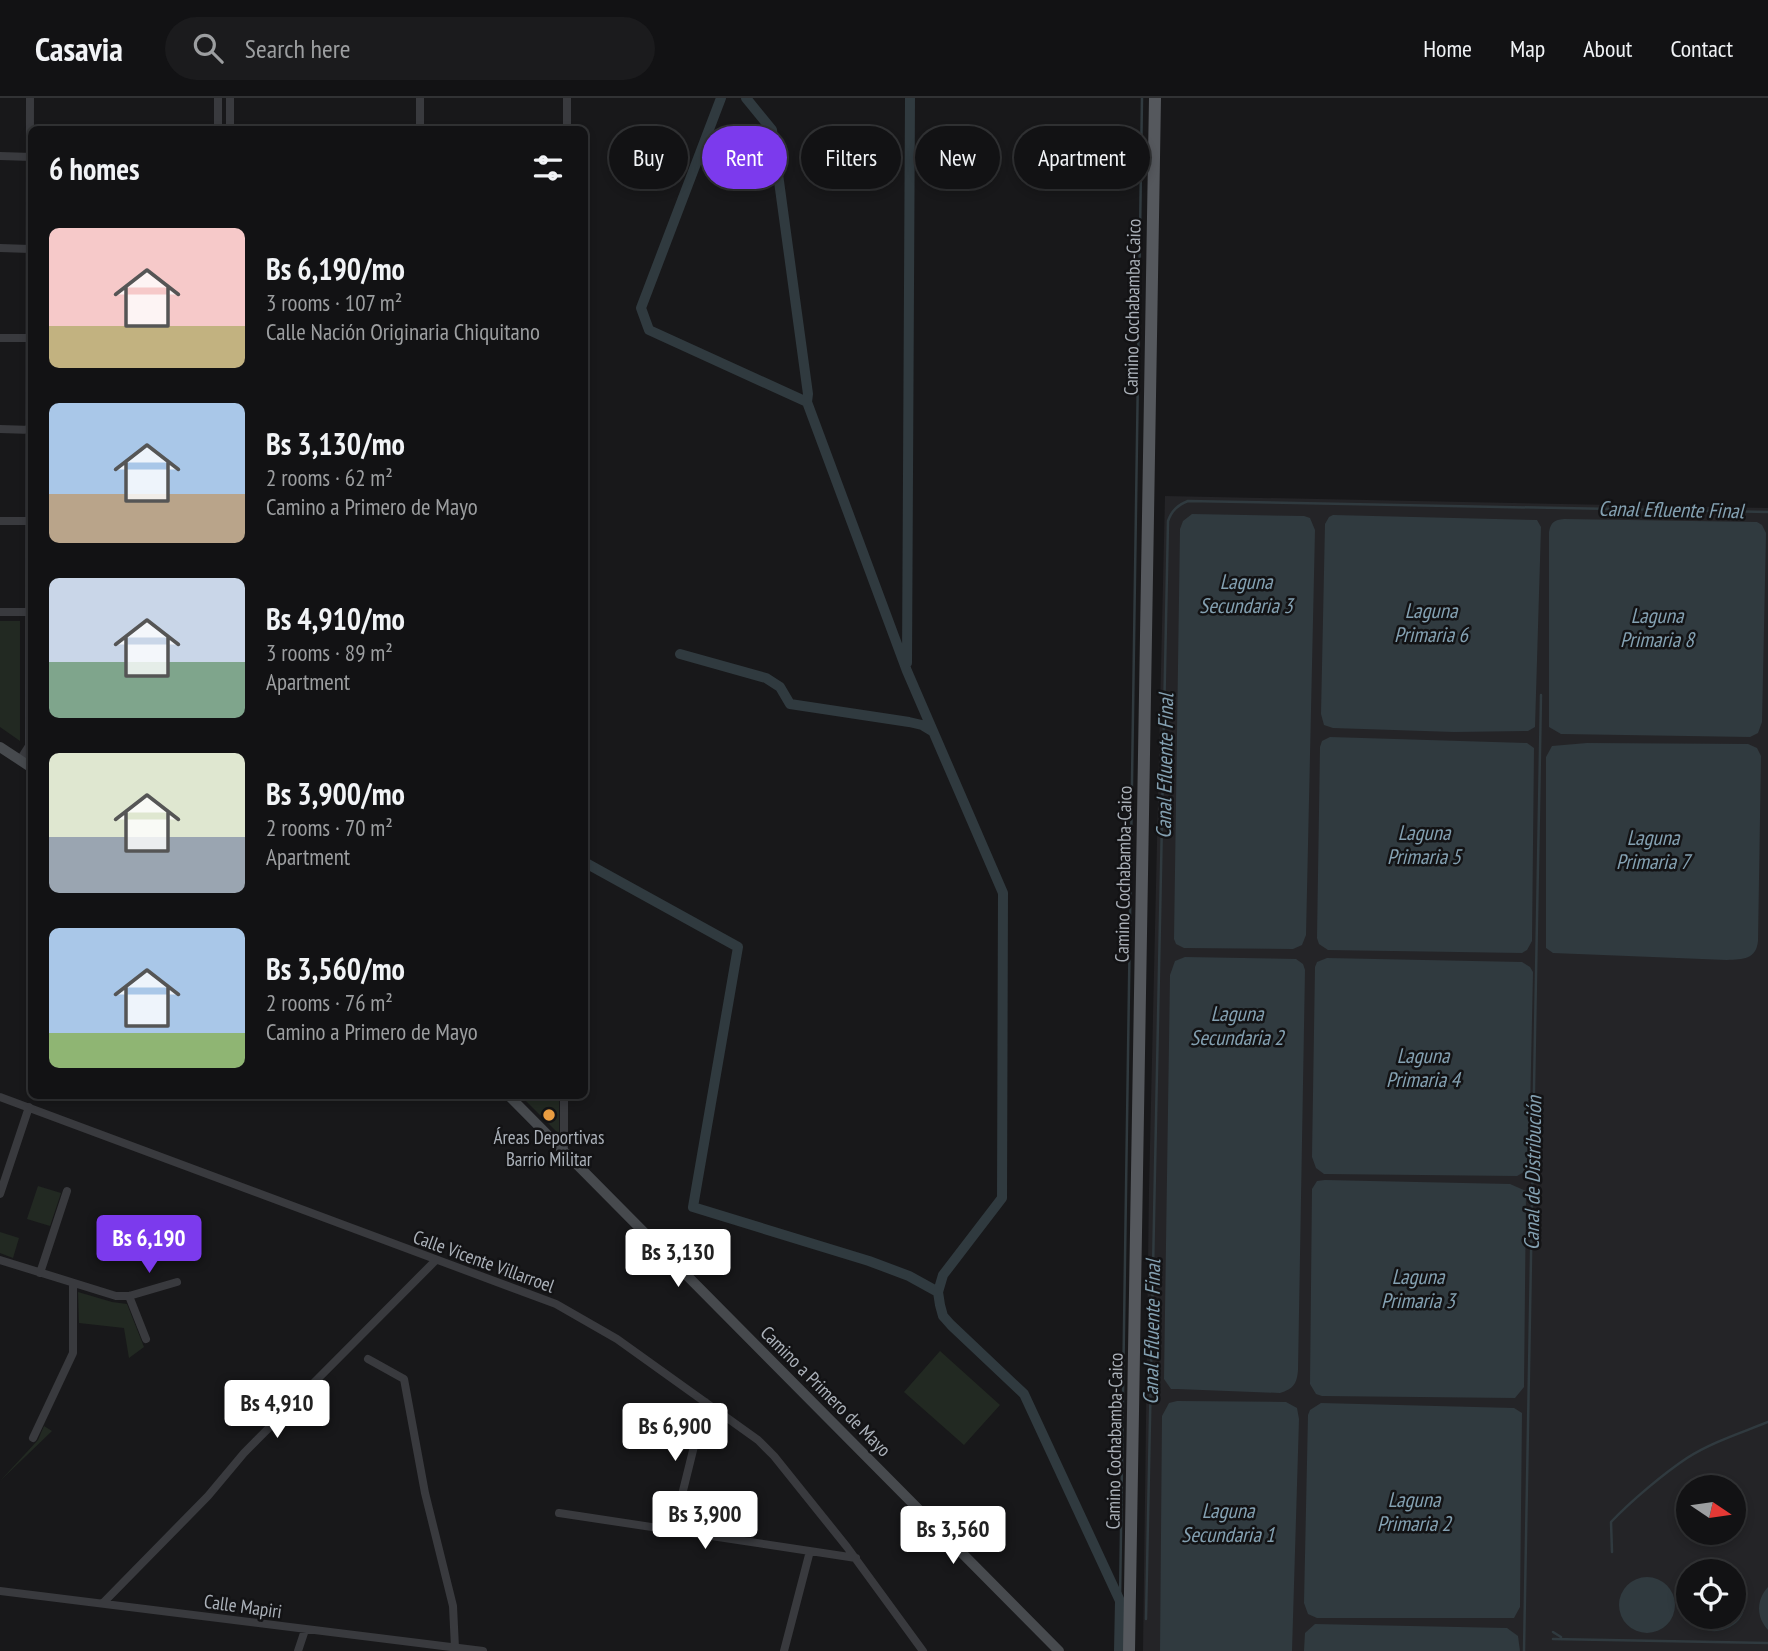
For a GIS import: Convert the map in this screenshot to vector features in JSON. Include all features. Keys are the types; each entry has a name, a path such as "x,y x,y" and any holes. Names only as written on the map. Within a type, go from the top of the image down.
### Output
{"main road":[{"name":"Camino Cochabamba-Caico","path":"1129,1651 1155,98"},
{"path":"0,747 28,765"},
{"name":"Camino a Primero de Mayo","path":"512,1099 1059,1651"}],"street":[{"path":"30,98 30,126"},
{"path":"218,98 218,126"},
{"path":"230,98 230,126"},
{"path":"420,98 420,126"},
{"path":"567,98 567,126"},
{"path":"0,156 28,156"},
{"path":"0,248 28,248"},
{"path":"0,338 28,338"},
{"path":"0,429 28,430"},
{"path":"0,521 28,521"},
{"path":"0,612 28,612"},
{"path":"20,760 28,748"},
{"name":"Calle Vicente Villarroel","path":"0,1097 556,1304 617,1339 775,1455 856,1558 923,1651"},
{"path":"564,1099 564,1152"},
{"path":"0,1194 29,1107"},
{"path":"40,1273 67,1191"},
{"path":"0,1260 116,1296 129,1296 177,1282"},
{"path":"103,1604 208,1496 253,1444 436,1260"},
{"path":"33,1438 73,1353 73,1283"},
{"path":"129,1296 146,1339"},
{"path":"368,1359 404,1379 425,1493 453,1606 455,1648"},
{"path":"673,1531 705,1402"},
{"path":"559,1513 856,1558"},
{"path":"784,1651 810,1551"},
{"name":"Calle Mapiri","path":"0,1591 420,1647 483,1651"},
{"path":"298,1651 305,1630"}],"shaded area":[{"path":"1165,496 1768,508 1768,1651 1143,1651 1149,1189"},
{"path":"0,621 20,621 20,741 0,727"},
{"name":"Áreas Deportivas Barrio Militar","path":"524,1099 559,1099 559,1134"},
{"path":"38,1186 61,1193 50,1226 27,1219"},
{"path":"0,1232 19,1238 13,1258 0,1253"},
{"path":"78,1292 127,1304 144,1347 129,1358 124,1328 79,1323"},
{"path":"940,1351 1000,1405 964,1445 904,1392"},
{"path":"44,1426 52,1431 0,1481 38,1440"}],"water":[{"name":"Laguna Secundaria 3","path":"1192,514 1304,516 1310,518 1315,530 1306,935 1302,945 1293,949 1184,948 1176,944 1174,939 1180,529 1183,521"},
{"name":"Laguna Primaria 6","path":"1333,515 1537,520 1541,527 1535,727 1528,731 1454,732 1333,728 1324,725 1321,714 1325,524"},
{"name":"Laguna Primaria 8","path":"1564,519 1757,522 1762,525 1766,533 1762,722 1758,733 1750,737 1561,734 1549,727 1549,532 1554,522"},
{"name":"Laguna Primaria 5","path":"1330,737 1527,743 1534,748 1532,941 1527,950 1522,953 1328,950 1319,944 1320,747 1322,741"},
{"name":"Laguna Primaria 7","path":"1587,743 1748,744 1757,748 1761,756 1758,941 1752,955 1743,959 1727,960 1553,953 1546,948 1546,757 1552,746"},
{"name":"Laguna Secundaria 2","path":"1185,957 1296,959 1303,964 1305,970 1298,1370 1294,1385 1280,1393 1171,1389 1164,1379 1170,975 1175,961"},
{"name":"Laguna Primaria 4","path":"1327,958 1522,962 1530,967 1533,972 1529,1160 1524,1172 1517,1176 1324,1174 1316,1168 1312,1157 1315,967 1317,962"},
{"name":"Laguna Primaria 3","path":"1317,1181 1510,1184 1526,1191 1524,1387 1515,1398 1316,1394 1310,1384 1312,1189"},
{"name":"Laguna Secundaria 1","path":"1286,1402 1297,1408 1299,1419 1292,1651 1160,1651 1162,1416 1169,1403"},
{"name":"Laguna Primaria 2","path":"1321,1403 1514,1408 1522,1413 1520,1607 1514,1618 1317,1618 1308,1614 1304,1603 1308,1415 1310,1410"},
{"path":"1647,1577 1658,1579 1667,1585 1673,1594 1673,1616 1667,1625 1658,1631 1647,1633 1636,1631 1627,1625 1621,1616 1619,1605 1621,1594 1627,1585 1636,1579"},
{"path":"1768,1587 1768,1630 1761,1620 1759,1609 1761,1597"},
{"path":"1315,1624 1507,1628 1518,1636 1520,1651 1304,1651 1305,1633"}],"waterway":[{"path":"721,98 641,308 649,330 807,402"},
{"path":"746,98 772,130 807,402 907,671 1003,893 1002,1198 943,1275 938,1292 940,1305 943,1316 951,1325 1024,1394 1120,1601 1119,1651"},
{"path":"907,663 910,98"},
{"path":"1120,1601 1142,98"},
{"name":"Canal Efluente Final","path":"1146,1619 1168,521 1171,514 1178,506 1188,501 1768,512"},
{"path":"680,654 766,678 780,687 790,704 909,722 932,731"},
{"name":"Canal de Distribución","path":"1524,1651 1541,695"},
{"path":"588,864 738,947 693,1207 869,1261 909,1276 938,1292"},
{"path":"1612,1552 1611,1522 1648,1488 1697,1452 1768,1422"},
{"path":"1553,1632 1561,1637"},
{"path":"1553,1639 1768,1643"}],"place":[{"name":"Áreas Deportivas Barrio Militar","path":"549,1115"}]}
